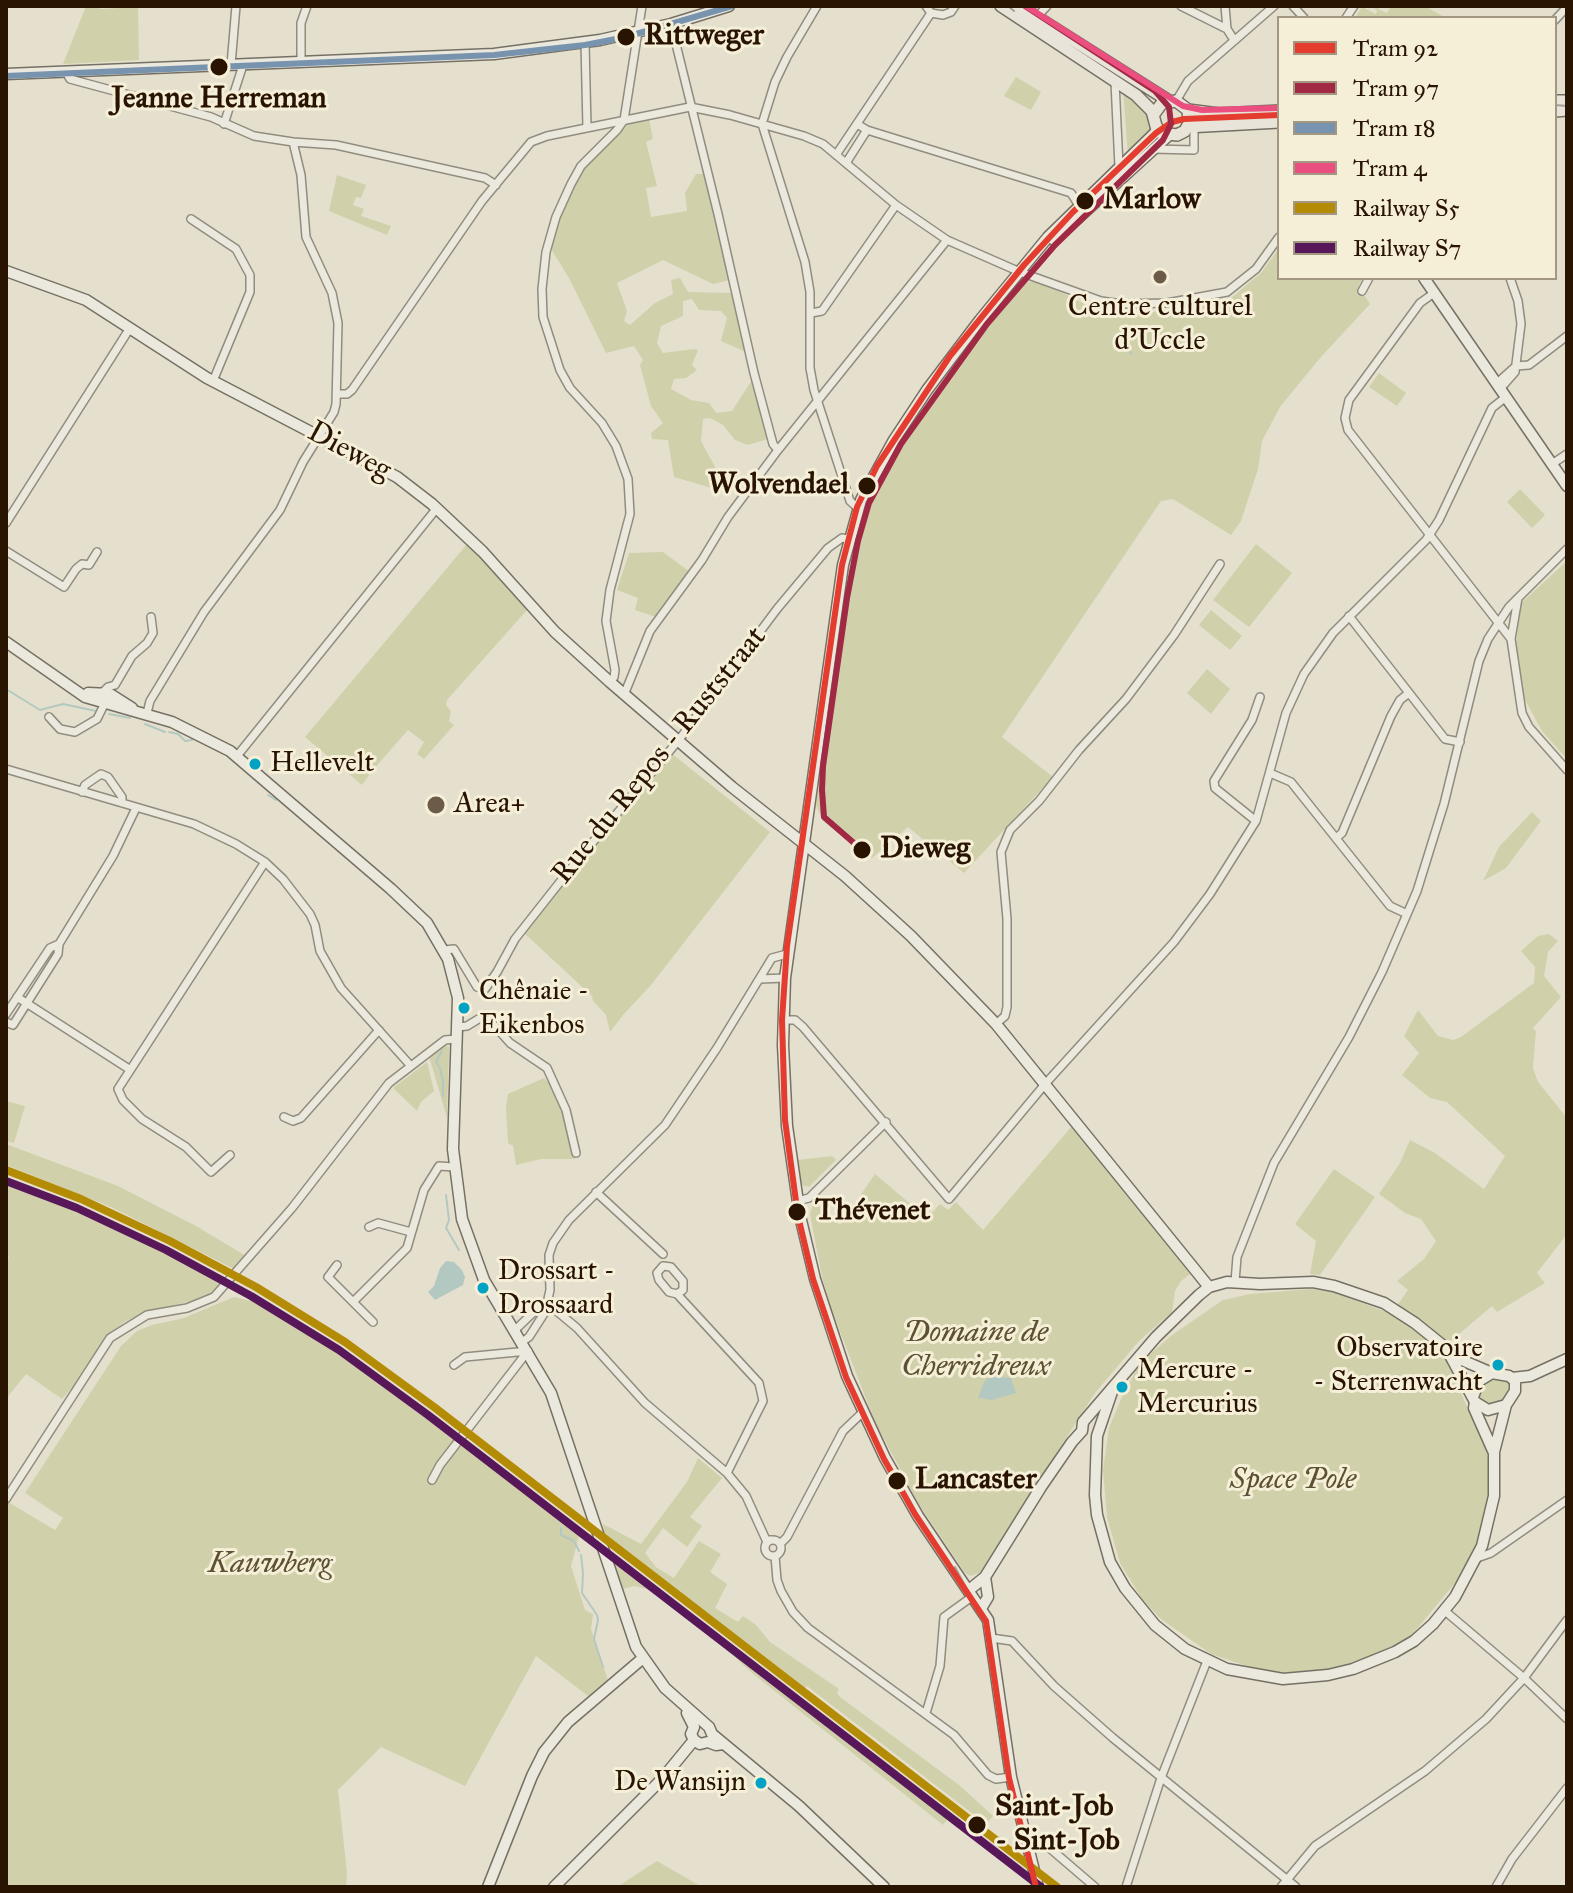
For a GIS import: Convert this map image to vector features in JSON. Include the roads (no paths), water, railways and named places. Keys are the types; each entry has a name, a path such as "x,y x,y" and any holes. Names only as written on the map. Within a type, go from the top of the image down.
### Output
{"main road":[{"path":"1001,6 1034,21 1188,110 1219,114 1277,111"},
{"path":"1019,6 1034,21 1136,95 1154,114 1157,128 1168,136 1179,135 1190,127 1277,122"},
{"path":"1154,114 1159,106 1172,101"},
{"path":"1188,110 1190,127"}],"street":[{"path":"224,124 237,65 236,6"},
{"path":"301,63 301,23 307,6"},
{"path":"610,682 615,670 606,621 610,590 630,514 628,479 616,446 602,423 570,388 560,370 543,317 542,289 546,252 556,217 571,184 581,166 624,120 642,6"},
{"path":"6,74 481,55 585,43 671,24 729,6"},
{"path":"817,6 775,82 762,124 805,262 811,313 810,368 817,402 848,494 860,504"},
{"path":"836,155 929,10 943,15 955,6"},
{"path":"1034,21 1047,6"},
{"path":"1181,6 1227,29"},
{"path":"1225,6 1227,29 1234,40"},
{"path":"1172,101 1188,81 1274,6"},
{"path":"671,24 754,373 773,444 778,450"},
{"path":"585,43 587,128"},
{"path":"66,72 70,79 211,117 254,136 336,145 485,178 496,185"},
{"path":"1115,80 1119,167"},
{"path":"337,394 347,394 352,390 482,201 531,142 690,107 697,106 762,124 823,144 896,205 947,240 1020,272 1101,301 1142,304 1227,292 1256,269 1277,240"},
{"path":"857,124 867,130 1071,193 1081,208"},
{"path":"1152,149 1194,150 1190,127"},
{"path":"1038,1887 1011,1777 988,1620 916,1513 868,1423 823,1307 797,1201 786,1112 785,978 843,565 860,504 894,440 927,390 1020,272 1036,253 1056,238 1157,128"},
{"path":"846,163 867,130"},
{"path":"1081,208 1168,136"},
{"path":"142,712 204,612 280,510 318,434 334,412 339,339 335,307 332,293 306,237 301,175 293,142"},
{"path":"811,313 822,311 896,205"},
{"path":"191,219 236,249 250,275 250,292 213,381"},
{"path":"624,695 650,631 778,450 947,240"},
{"name":"Dieweg","path":"6,271 86,300 213,381 397,477 437,508 483,552 555,632 624,695 845,876 911,936 996,1024 1209,1287"},
{"path":"1362,291 1368,280"},
{"path":"1425,280 1567,486"},
{"path":"783,1020 799,1023 949,1199 1046,1083 1174,942 1210,894 1256,821 1286,713 1318,653 1349,616 1426,540 1439,520 1492,408 1512,378 1521,324 1511,280"},
{"path":"1434,293 1420,303 1349,400 1345,418 1348,430 1511,639"},
{"path":"6,523 130,328"},
{"path":"1516,366 1529,365 1567,336"},
{"path":"1552,464 1567,454"},
{"path":"237,756 437,508"},
{"name":"Rue du Repos - Ruststraat","path":"444,950 454,949 477,987 485,989 515,939 678,741 777,609 828,548 842,538 849,539"},
{"path":"1235,1282 1237,1257 1274,1163 1349,1037 1407,914 1428,858 1479,661 1498,622 1519,596 1567,549"},
{"path":"6,551 64,587 76,569 82,564 89,565 97,552"},
{"path":"996,1024 1005,1016 1007,1007 1007,919 1001,852 1010,830 1039,801 1079,750 1126,699 1174,635 1220,564"},
{"path":"1519,596 1511,639 1522,713 1529,727 1567,770"},
{"path":"1349,616 1445,739 1460,742"},
{"path":"49,717 60,729 75,732 97,719 132,656 153,633 151,617"},
{"path":"9,643 79,692 194,731 237,756 427,923 444,950 456,988 454,1167 462,1219 471,1249 484,1280 551,1393 622,1606 643,1658 665,1688 685,1706 698,1726"},
{"path":"107,700 108,687 115,685"},
{"path":"1336,838 1342,833 1391,716 1400,700 1409,693"},
{"path":"1256,821 1215,788 1214,781 1252,720 1260,697"},
{"path":"6,760 7,770 194,824 265,862 283,879 310,914 320,951 341,988 410,1065"},
{"path":"1270,773 1291,782 1390,906 1407,914"},
{"path":"82,792 85,785 101,774 108,777 122,797 122,803"},
{"path":"6,1022 13,1025 58,954 59,944 113,856 136,808"},
{"path":"230,1155 211,1172 186,1147 142,1119 118,1089 265,862"},
{"path":"6,1014 50,948 59,944"},
{"path":"432,1480 525,1347 539,1322 550,1290 549,1255 553,1243 569,1220 665,1125 772,958 787,954"},
{"path":"760,979 785,978"},
{"path":"17,997 129,1069"},
{"path":"457,1027 467,1026 485,1015 510,1043 547,1068 566,1110 576,1153"},
{"path":"284,1117 293,1121 301,1118 379,1030"},
{"path":"6,1499 110,1338 147,1315 187,1308 214,1297 292,1208 389,1083 445,1040 457,1039"},
{"path":"797,1201 809,1198 886,1122"},
{"path":"354,1301 407,1248 424,1190 439,1166 454,1167"},
{"path":"596,1192 663,1254"},
{"path":"369,1227 378,1223 411,1232"},
{"path":"320,1286 337,1265"},
{"path":"328,1277 373,1322"},
{"path":"1097,1436 1087,1437 1081,1425 1156,1337 1209,1287 1235,1282 1308,1282 1334,1286 1398,1310 1464,1361 1514,1383"},
{"path":"677,1294 759,1383 763,1401 727,1473"},
{"path":"515,1330 546,1304"},
{"path":"546,1304 577,1328 645,1403 727,1473 749,1502 767,1542 775,1540 780,1544"},
{"path":"454,1365 465,1357 525,1347"},
{"path":"1446,1348 1474,1399 1488,1410 1506,1405"},
{"path":"1114,1386 1097,1436 1094,1477 1097,1515 1110,1562 1125,1588 1155,1625 1185,1649 1207,1661 1268,1678 1328,1675 1353,1669 1395,1652 1414,1641 1445,1611 1477,1558 1489,1524 1494,1496 1494,1453 1514,1383 1567,1359"},
{"path":"1492,1373 1479,1381 1474,1408 1494,1453"},
{"path":"775,1556 780,1552 780,1544 787,1537 843,1431 863,1412"},
{"path":"1087,1419 1094,1418 1101,1424"},
{"path":"849,1426 868,1423"},
{"path":"926,1713 938,1674 944,1617 985,1577 1041,1487 1082,1431"},
{"path":"1477,1558 1491,1553 1567,1500"},
{"path":"770,1540 765,1544 766,1552 775,1556"},
{"path":"775,1556 781,1591 800,1620 954,1735 988,1775 996,1779 1011,1777"},
{"path":"982,1607 988,1597 985,1577"},
{"path":"1445,1611 1567,1719"},
{"path":"1281,1887 1315,1846 1425,1771 1486,1719 1524,1678 1567,1620"},
{"path":"991,1638 1012,1641 1054,1686 1161,1778 1296,1887"},
{"path":"488,1887 544,1752 568,1722 643,1658"},
{"path":"1126,1887 1161,1778 1207,1661"},
{"path":"698,1726 709,1727 710,1738"},
{"path":"698,1726 691,1734 694,1740 700,1744 710,1738"},
{"path":"710,1738 723,1744 799,1806 884,1887"},
{"path":"554,1887 662,1779 694,1740"},
{"path":"1496,1887 1512,1859 1567,1788"},
{"path":"1025,1835 1039,1839 1095,1887"}],"waterway":[{"path":"1121,336 1131,354"},
{"path":"6,689 40,710 63,704 96,711"},
{"path":"109,714 130,718"},
{"path":"145,724 165,732"},
{"path":"169,732 178,734 185,741 192,740"},
{"path":"268,795 276,800"},
{"path":"442,1051 436,1062 443,1081 443,1096"},
{"path":"446,1195 449,1220 446,1228 459,1250"},
{"path":"561,1528 561,1535 574,1541 579,1551"},
{"path":"581,1555 582,1593 597,1615 594,1639 603,1667"}],"tram line":[{"name":"18","path":"6,76 494,55 626,37 732,6"},
{"path":"1008,6 1014,11"},
{"name":"97","path":"862,850 824,817 822,790 847,598 869,503 901,444 987,324 1055,245 1163,140 1171,124 1169,107 1155,91 1025,6"},
{"name":"4","path":"1026,6 1183,106 1202,110 1277,108"},
{"path":"1557,105 1567,106"},
{"name":"92","path":"1036,1887 1009,1778 986,1621 915,1514 884,1459 846,1377 813,1279 798,1216 785,1120 782,1020 787,946 842,565 857,507 877,466 950,356 1024,265 1073,212 1156,133 1172,122 1184,119 1277,115"},
{"path":"955,1567 968,1591"}],"rail line":[{"name":"S5","path":"6,1170 81,1199 170,1241 256,1287 345,1342 434,1407 1057,1887"},
{"name":"S7","path":"6,1181 77,1208 166,1250 251,1296 339,1350 428,1415 1041,1887"}],"place":[{"name":"Rittweger","path":"626,37"},
{"name":"Jeanne Herreman","path":"219,67"},
{"name":"Marlow","path":"1085,201"},
{"name":"Centre culturel d'Uccle","path":"1160,277"},
{"name":"Wolvendael","path":"867,486"},
{"name":"Hellevelt","path":"255,764"},
{"name":"Area+","path":"436,805"},
{"name":"Dieweg","path":"862,850"},
{"name":"Chênaie - Eikenbos","path":"464,1008"},
{"name":"Thévenet","path":"797,1212"},
{"name":"Drossart - Drossaard","path":"483,1288"},
{"name":"Observatoire - Sterrenwacht","path":"1498,1365"},
{"name":"Mercure - Mercurius","path":"1122,1387"},
{"name":"Lancaster","path":"897,1481"},
{"name":"De Wansijn","path":"761,1783"},
{"name":"Saint-Job - Sint-Job","path":"977,1825"}],"park label":[{"name":"Domaine de Cherridreux","path":"976,1351"},
{"name":"Space Pole","path":"1293,1481"},
{"name":"Kauwberg","path":"270,1565"}]}
